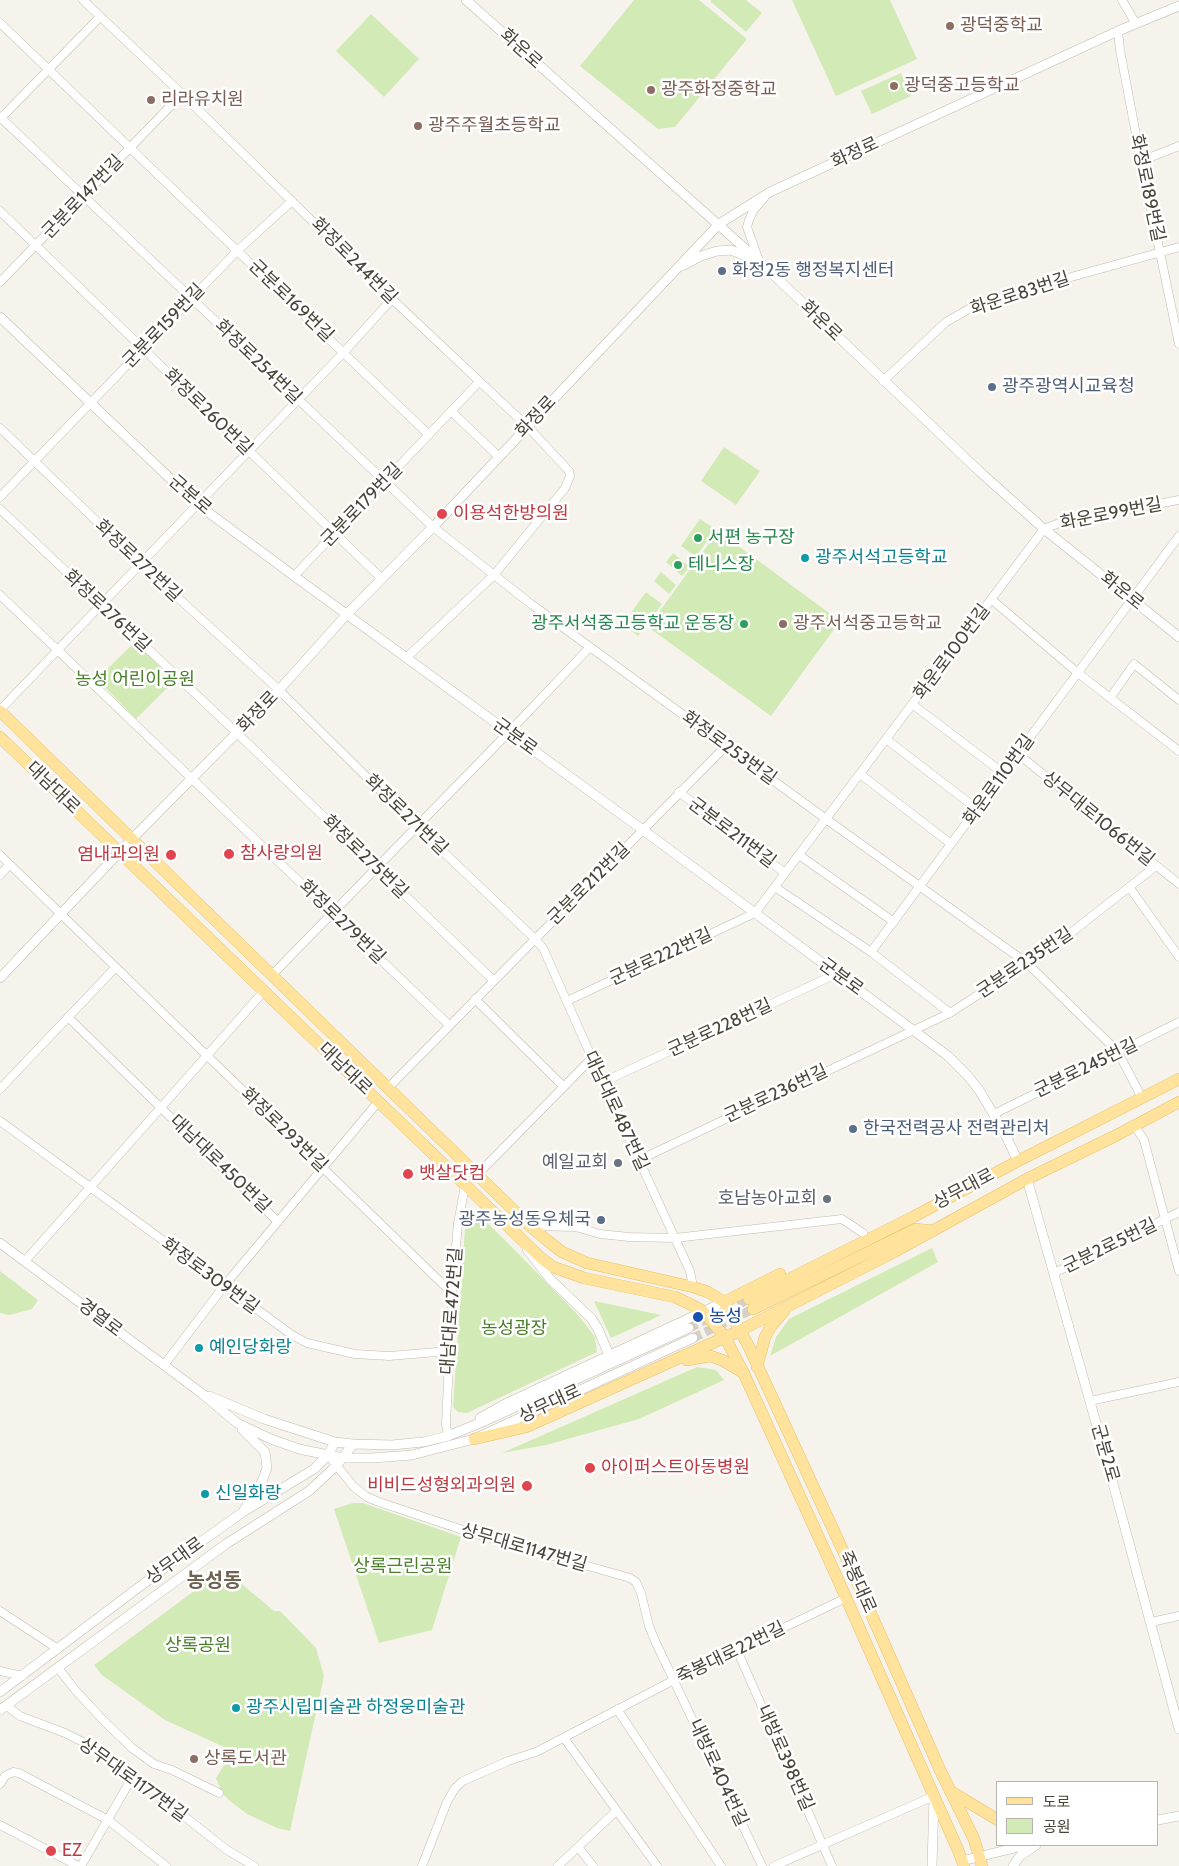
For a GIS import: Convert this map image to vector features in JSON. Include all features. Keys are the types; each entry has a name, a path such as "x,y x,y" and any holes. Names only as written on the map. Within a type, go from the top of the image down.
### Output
{"main road":[{"name":"대남대로","path":"0,711 530,1226 562,1252 587,1263 693,1287 708,1292 724,1302"},
{"name":"대남대로","path":"0,738 465,1186 553,1266 584,1278 675,1297 702,1311 725,1337"},
{"name":"상무대로","path":"1179,1079 1018,1161 751,1304 916,1230 933,1231 1027,1179 1179,1102"},
{"path":"724,1302 864,1233 900,1217 912,1217"},
{"path":"474,1439 526,1427 670,1363 787,1307 933,1231"},
{"name":"죽봉대로","path":"724,1302 741,1330 850,1566 949,1790 974,1839 979,1863"},
{"path":"757,1367 765,1337 771,1326 787,1307"},
{"name":"죽봉대로","path":"725,1337 744,1374 846,1598 963,1864"},
{"path":"670,1363 710,1356 722,1360 744,1374"},
{"path":"918,1759 927,1767 934,1778 939,1777 940,1770"},
{"path":"949,1790 996,1819"}],"street":[{"name":"화정로244번길","path":"83,0 392,299 528,427 569,471 570,476 565,488 494,574"},
{"path":"1122,0 1136,24"},
{"name":"화운로","path":"473,2 759,261 979,471 1044,528 1179,637"},
{"name":"화정로","path":"0,978 120,852 238,733 381,578 433,528 719,224 770,192 1118,31 1179,6"},
{"path":"0,118 100,17"},
{"name":"군분로147번길","path":"0,23 131,148"},
{"name":"화정로189번길","path":"1118,31 1141,161 1179,344"},
{"name":"군분로147번길","path":"0,282 182,94"},
{"name":"화정로254번길","path":"0,118 433,528"},
{"path":"1141,161 1179,146"},
{"path":"131,148 238,250"},
{"path":"759,261 747,227 753,211 770,192"},
{"name":"군분로159번길","path":"0,496 238,250 292,201"},
{"name":"군분로147번길","path":"0,211 36,246"},
{"name":"화정로260번길","path":"36,246 381,578"},
{"name":"화운로83번길","path":"883,381 946,322 976,305 1179,246"},
{"name":"군분로169번길","path":"238,250 344,352"},
{"path":"673,272 701,256 717,251 738,252 759,261"},
{"name":"군분로169번길","path":"0,711 100,604 344,352 392,299"},
{"name":"군분로","path":"0,317 197,504 948,1056 968,1076 994,1114 1018,1161"},
{"path":"344,352 429,434"},
{"name":"군분로179번길","path":"294,576 479,382"},
{"path":"451,411 499,457"},
{"name":"화정로272번길","path":"0,428 140,564 279,690"},
{"name":"화운로99번길","path":"1044,528 1062,522 1179,500"},
{"name":"화정로276번길","path":"0,509 238,733"},
{"name":"화정로253번길","path":"433,528 531,604 1028,964 1118,1052 1142,1098"},
{"name":"화운로100번길","path":"755,913 1044,528"},
{"name":"화운로110번길","path":"871,952 1179,536"},
{"path":"406,658 494,574"},
{"name":"화정로279번길","path":"0,594 448,1025"},
{"name":"화운로100번길","path":"991,599 1078,673"},
{"path":"272,975 590,647"},
{"path":"1110,698 1134,664 1179,700"},
{"path":"1078,673 1179,751"},
{"name":"화정로271번길","path":"279,690 416,826 534,938"},
{"name":"화운로100번길","path":"912,704 1003,773"},
{"name":"화정로275번길","path":"238,733 493,980"},
{"path":"886,740 977,809"},
{"name":"군분로211번길","path":"643,830 726,746"},
{"name":"상무대로1066번길","path":"1018,754 1179,884"},
{"path":"860,774 952,844"},
{"name":"군분로211번길","path":"679,792 785,873"},
{"name":"군분로212번길","path":"388,1088 448,1025 643,830"},
{"path":"799,855 894,922"},
{"name":"화정로293번길","path":"0,856 452,1293"},
{"path":"0,875 10,865"},
{"name":"군분로235번길","path":"914,1030 950,1013 1028,964 1130,888 1156,866"},
{"path":"775,887 871,952 950,1013"},
{"path":"1130,888 1179,957"},
{"name":"군분로222번길","path":"567,1001 755,913"},
{"name":"대남대로487번길","path":"534,938 543,948 690,1271 693,1287"},
{"path":"0,1089 115,968"},
{"name":"군분로228번길","path":"603,1082 836,974"},
{"name":"대남대로450번길","path":"25,1261 264,991"},
{"path":"475,999 563,1086"},
{"name":"대남대로450번길","path":"68,1017 278,1222"},
{"name":"군분로245번길","path":"994,1114 1179,1022"},
{"name":"군분로236번길","path":"639,1160 914,1030"},
{"path":"477,1175 592,1058"},
{"path":"164,1365 224,1286 378,1102"},
{"name":"화정로309번길","path":"0,1121 282,1329 307,1343 340,1352 371,1356 449,1351"},
{"path":"1134,1124 1144,1140 1179,1268"},
{"name":"군분2로","path":"1027,1179 1151,1622 1179,1729"},
{"name":"대남대로472번길","path":"448,1436 446,1425 452,1293 458,1223 465,1186"},
{"name":"군분2로5번길","path":"1054,1273 1179,1212"},
{"path":"530,1226 576,1227 600,1234 675,1238 842,1219 864,1233"},
{"path":"520,1238 550,1279 591,1318 609,1355"},
{"name":"경열로","path":"0,1243 200,1392 237,1423 299,1450 328,1455 340,1461"},
{"name":"상무대로","path":"448,1436 509,1402 724,1302"},
{"name":"상무대로","path":"0,1692 171,1563 243,1512 314,1469 328,1455 335,1442 392,1445 423,1442 448,1436 689,1328"},
{"name":"상무대로","path":"340,1461 412,1455 474,1439 693,1338"},
{"path":"1090,1402 1179,1382"},
{"name":"경열로","path":"200,1392 264,1419 335,1442"},
{"path":"237,1423 265,1452 267,1468 261,1484 243,1512"},
{"name":"상무대로","path":"3,1708 226,1544 309,1491 340,1461 353,1444"},
{"name":"상무대로1147번길","path":"340,1461 360,1493 379,1502 469,1532 630,1578 636,1582 649,1626 674,1680"},
{"name":"죽봉대로22번길","path":"422,1866 441,1816 455,1788 464,1781 508,1761 536,1752 674,1680 846,1598"},
{"path":"0,1611 58,1649"},
{"path":"1151,1622 1179,1616"},
{"name":"내방로398번길","path":"737,1650 824,1844 832,1866"},
{"path":"58,1668 103,1720 139,1753 154,1764 178,1772 219,1793"},
{"path":"0,1671 22,1676"},
{"name":"내방로404번길","path":"674,1680 762,1866"},
{"name":"상무대로1177번길","path":"3,1708 83,1742 133,1776 227,1850 254,1866"},
{"path":"617,1709 721,1866"},
{"path":"564,1738 657,1866"},
{"path":"0,1784 5,1776 13,1772 19,1773 108,1820 166,1866"},
{"path":"0,1825 79,1866 133,1776"},
{"path":"774,1866 934,1796 932,1866"},
{"path":"558,1866 616,1811"},
{"path":"1159,1820 1179,1816"},
{"path":"963,1864 979,1863 1025,1846"},
{"path":"1013,1866 1020,1856 1035,1846"},
{"path":"578,1847 593,1866"}],"green space":[{"path":"634,0 699,0 747,39 675,127 658,129 580,66"},
{"path":"746,0 762,13 746,32 710,1"},
{"path":"792,0 890,0 917,59 836,96"},
{"path":"371,14 419,59 384,97 336,51"},
{"path":"901,73 911,96 872,114 861,91"},
{"path":"724,447 760,471 736,505 701,481"},
{"name":"서편 농구장","path":"700,519 715,529 696,557 681,546"},
{"name":"광주서석중고등학교 운동장","path":"718,531 840,621 771,716 648,627"},
{"name":"테니스장","path":"673,553 690,567 682,576 666,562"},
{"name":"테니스장","path":"661,572 676,585 669,594 654,581"},
{"path":"646,592 662,604 638,636 623,624"},
{"name":"농성 어린이공원","path":"135,642 174,681 136,719 97,679"},
{"name":"농성광장","path":"480,1216 578,1315 595,1337 597,1352 467,1413 458,1412 453,1407 465,1228"},
{"path":"932,1248 938,1262 770,1356 776,1337 789,1319"},
{"path":"0,1271 38,1300 32,1309 9,1315 0,1313"},
{"name":"농성광장","path":"594,1301 661,1315 611,1338"},
{"path":"697,1367 716,1370 724,1380 639,1419 546,1445 502,1453"},
{"name":"상록근린공원","path":"353,1503 363,1503 461,1537 432,1630 379,1643 334,1509"},
{"name":"상록공원","path":"224,1569 274,1611 280,1611 316,1648 324,1676 290,1831 277,1828 247,1814 222,1793 216,1778 233,1751 165,1720 102,1675 94,1665"}],"tunnel":[{"path":"689,1328 749,1299"},
{"path":"693,1338 753,1309"}],"place":[{"name":"광덕중학교","path":"950,26"},
{"name":"광덕중고등학교","path":"894,86"},
{"name":"광주화정중학교","path":"651,90"},
{"name":"리라유치원","path":"151,100"},
{"name":"광주주월초등학교","path":"418,126"},
{"name":"화정2동 행정복지센터","path":"722,271"},
{"name":"광주광역시교육청","path":"992,387"},
{"name":"이용석한방의원","path":"442,514"},
{"name":"서편 농구장","path":"698,538"},
{"name":"광주서석고등학교","path":"805,558"},
{"name":"테니스장","path":"678,565"},
{"name":"광주서석중고등학교 운동장","path":"744,624"},
{"name":"광주서석중고등학교","path":"783,624"},
{"name":"참사랑의원","path":"229,854"},
{"name":"염내과의원","path":"171,855"},
{"name":"한국전력공사 전력관리처","path":"853,1129"},
{"name":"예일교회","path":"618,1163"},
{"name":"뱃살닷컴","path":"408,1174"},
{"name":"호남농아교회","path":"827,1199"},
{"name":"광주농성동우체국","path":"601,1220"},
{"name":"농성","path":"698,1317"},
{"name":"예인당화랑","path":"199,1348"},
{"name":"아이퍼스트아동병원","path":"590,1468"},
{"name":"비비드성형외과의원","path":"527,1486"},
{"name":"신일화랑","path":"205,1494"},
{"name":"광주시립미술관 하정웅미술관","path":"236,1708"},
{"name":"상록도서관","path":"194,1759"},
{"name":"EZ","path":"51,1851"}],"district":[{"name":"농성동","path":"214,1581"}]}
